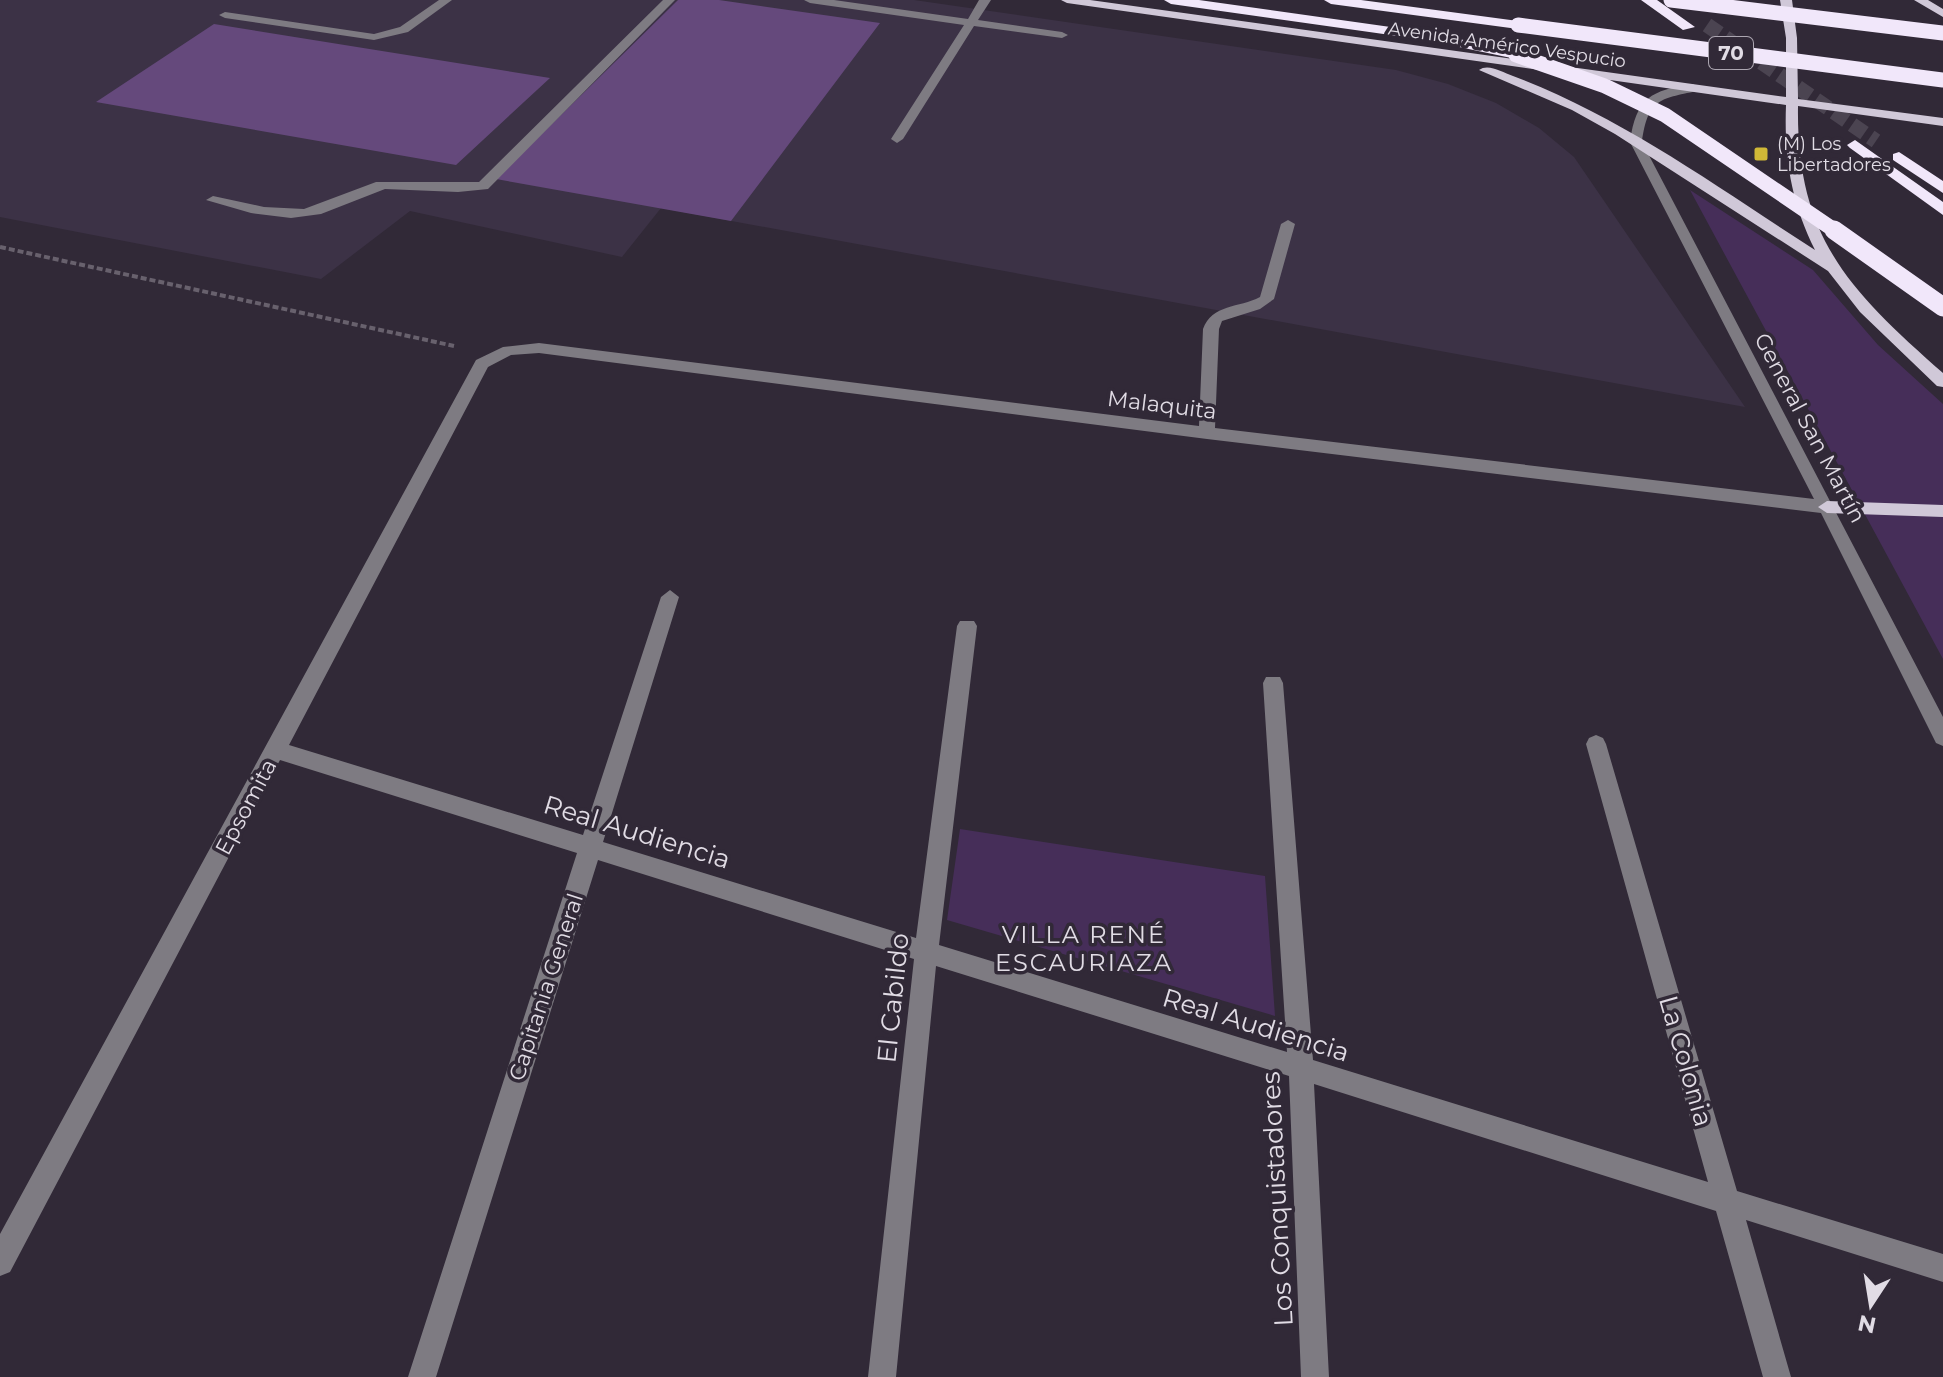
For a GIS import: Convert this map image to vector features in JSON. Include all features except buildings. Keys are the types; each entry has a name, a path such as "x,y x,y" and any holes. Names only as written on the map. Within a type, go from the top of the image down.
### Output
{"highway":[{"path":"1171,0 1426,36 1516,55 1592,81 1665,115 1943,307"},
{"name":"70","path":"1331,0 1943,80"},
{"path":"1648,0 1688,27"},
{"path":"1670,0 1707,25"},
{"name":"70","path":"1670,0 1943,33"},
{"path":"1876,141 1943,188"},
{"path":"1855,145 1943,210"}],"main road":[{"name":"Avenida Américo Vespucio","path":"1067,0 1429,53 1943,122"},
{"path":"1786,0 1793,101 1792,152 1798,192 1811,234 1831,267 1897,341 1943,382"},
{"path":"1920,0 1943,14"},
{"path":"1429,53 1536,87 1584,110 1831,267"},
{"path":"1827,507 1943,511"}],"street":[{"path":"225,15 374,37 406,30 446,0"},
{"path":"213,200 266,210 313,212 365,189 386,185 465,189 483,186 669,0"},
{"path":"810,0 1062,35"},
{"path":"897,139 985,0"},
{"path":"1636,142 1644,105 1657,95 1693,88"},
{"name":"General San Martín","path":"1636,142 1943,737"},
{"path":"1207,433 1211,329 1215,318 1227,311 1258,305 1267,299 1288,224"},
{"name":"Malaquita","path":"494,355 514,349 539,348 1207,433 1827,507"},
{"name":"Epsomita","path":"0,1262 482,364 494,355"},
{"name":"Capitania General","path":"422,1377 670,597"},
{"name":"El Cabildo","path":"882,1377 926,952 967,626"},
{"name":"Los Conquistadores","path":"1273,683 1301,1068 1315,1377"},
{"name":"La Colonia","path":"1596,744 1777,1377"},
{"name":"Real Audiencia","path":"277,750 1943,1268"}],"path":[{"path":"0,247 494,355"}],"shaded area":[{"path":"0,0 914,0 1396,70 1448,84 1496,103 1539,128 1574,157 1745,407 661,208 622,257 410,211 321,279 0,217"},
{"path":"1690,190 1813,270 1878,345 1943,404 1943,659"},
{"path":"960,829 1265,876 1275,1016 947,920"}],"tunnel":[{"path":"1707,25 1876,141"}],"place":[{"name":"(M) Los Libertadores","path":"1761,154"}],"district":[{"name":"VILLA RENÉ ESCAURIAZA","path":"1084,948"}]}
